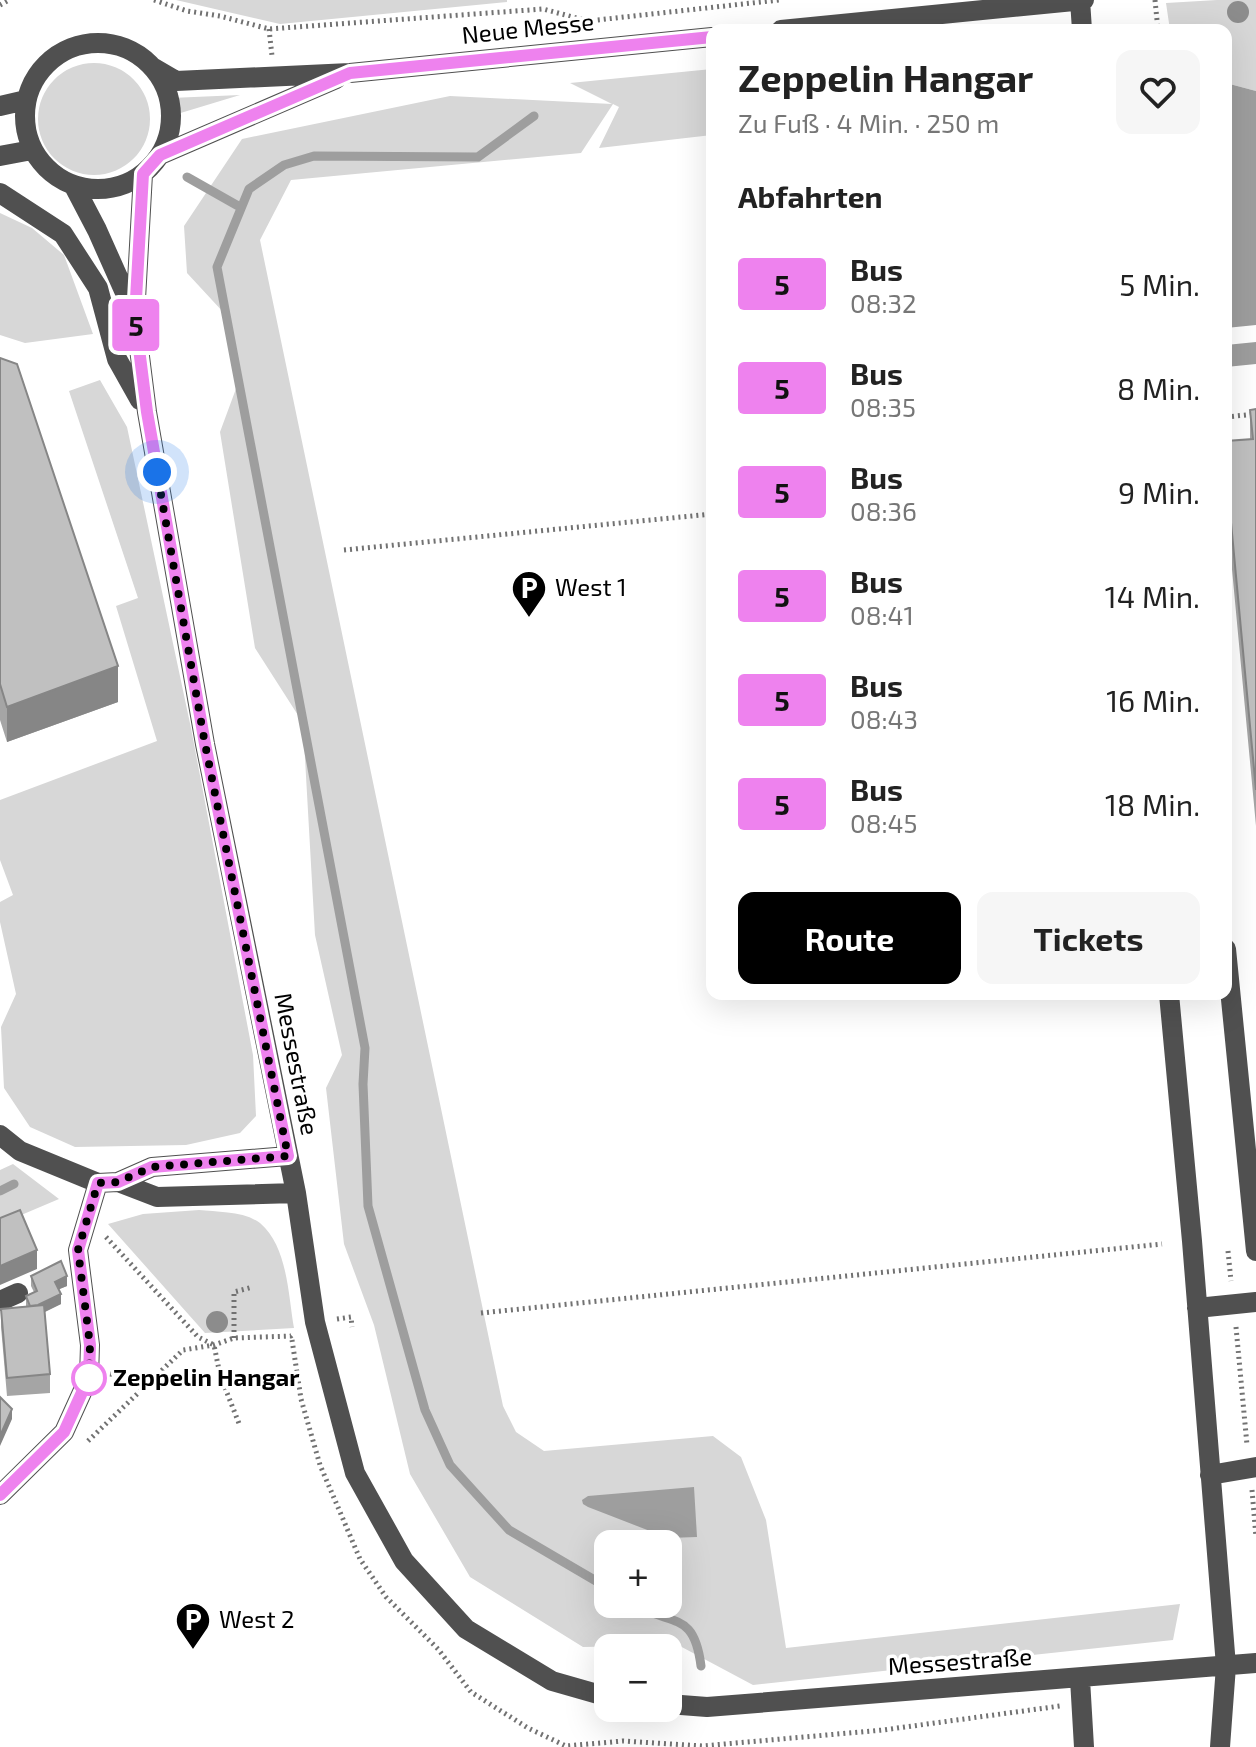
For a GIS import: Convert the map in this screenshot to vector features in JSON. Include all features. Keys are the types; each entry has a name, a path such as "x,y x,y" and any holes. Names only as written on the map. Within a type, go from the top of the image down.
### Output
{"street":[{"path":"841,24 1082,0 1082,24"},
{"name":"Neue Messe","path":"152,67 176,81 350,73 706,38"},
{"path":"93,43 114,45 137,55 152,67 163,83 170,104 170,129 160,155 143,174 122,186 96,190 74,186 55,176 32,150 24,122 26,100 35,77 51,60 72,48 93,43"},
{"name":"Neue Messe","path":"160,155 350,73"},
{"path":"0,106 26,100"},
{"path":"0,156 32,150"},
{"name":"Messestraße","path":"143,174 135,317 147,412 205,744 355,1473 404,1561 466,1629 552,1681 594,1693"},
{"name":"Messestraße","path":"74,186 135,317"},
{"path":"0,193 63,234 98,288 117,359 147,412"},
{"path":"1170,1000 1226,1666 1220,1747"},
{"path":"1231,1000 1256,1251"},
{"path":"0,1135 20,1151 157,1197 296,1193"},
{"path":"2,1494 64,1432 79,1403 89,1370 90,1345 78,1250 86,1216 108,1183 152,1167 288,1156"},
{"path":"1197,1308 1256,1302"},
{"path":"1210,1475 1253,1468"},
{"name":"Messestraße","path":"682,1705 707,1707 1256,1663"},
{"path":"1080,1679 1084,1747"}],"path":[{"path":"0,5 9,0"},
{"path":"154,0 187,11 269,29 543,9 588,21 779,0"},
{"path":"1155,0 1157,24"},
{"path":"1232,416 1256,414"},
{"path":"344,550 706,515"},
{"path":"86,1216 198,1337 214,1345"},
{"path":"1228,1241 1253,1468 1256,1537"},
{"path":"481,1313 1162,1244"},
{"path":"234,1338 234,1292 253,1287"},
{"path":"77,1451 183,1350 234,1338 291,1336 298,1328 351,1317 352,1327"},
{"path":"291,1336 301,1399 320,1465 360,1559 386,1597 438,1649 471,1692 528,1728 566,1746 623,1741 702,1746 769,1742 1081,1704"},
{"path":"214,1345 220,1375 240,1426"},
{"path":"89,1370 125,1376 143,1388"}],"shaded area":[{"path":"176,0 507,0 507,2 280,24"},
{"path":"1256,0 1256,91 1232,85 1232,24 1169,24 1166,3"},
{"path":"94,63 115,67 133,80 146,98 150,119 146,140 133,158 115,171 94,175 73,171 55,158 42,140 38,119 42,98 55,80 73,67"},
{"path":"706,70 706,136 599,148 619,107 613,104 581,153 291,180 260,240 503,1406 516,1432 544,1451 713,1436 741,1457 766,1520 786,1648 1180,1604 1173,1640 753,1685 682,1647 682,1634 594,1634 594,1647 583,1647 470,1577 410,1474 374,1325 344,1244 326,1088 342,1055 315,935 303,723 255,648 220,432 237,386 224,313 187,273 184,226 242,139 450,96 612,104 570,83"},
{"path":"1232,85 1256,91 1256,364 1232,366"},
{"path":"240,95 174,115 171,98"},
{"path":"0,213 32,228 64,255 93,334 25,343 0,335"},
{"path":"100,380 127,427 191,728 253,1055 256,1116 240,1133 186,1145 75,1147 30,1127 4,1088 1,1027 16,994 0,922 0,902 13,895 0,860 0,800 157,741 116,606 138,598 69,391"},
{"path":"13,1164 59,1199 0,1224 0,1170"},
{"path":"199,1210 246,1216 260,1223 269,1233 285,1272 294,1328 205,1333 108,1224 143,1214"},
{"path":"694,1487 697,1537 682,1538 682,1530 647,1530 588,1507 582,1500 588,1496"}],"pier":[{"path":"1256,325 1256,342 1232,344 1232,327"}],"building":[{"path":"0,358 17,364 118,666 7,707 0,684"},
{"path":"1256,409 1256,790 1232,533 1232,441 1253,439 1250,410"},
{"path":"20,1210 37,1250 0,1266 0,1218"},
{"path":"61,1261 67,1276 55,1282 61,1294 30,1306 26,1296 37,1291 31,1276"},
{"path":"44,1305 50,1374 7,1378 1,1309"},
{"path":"0,1397 12,1409 0,1436"}],"waterway":[{"path":"534,116 478,157 314,156 284,165 249,189 217,267 365,1048 363,1084 368,1206 425,1410 450,1465 509,1530 594,1580"},
{"path":"187,177 240,207"},
{"path":"0,1191 14,1184"},
{"path":"666,1618 687,1628 693,1636 701,1666"}],"bus line":[{"name":"5","path":"0,1495 64,1432 89,1377 90,1345 78,1250 98,1183 118,1182 152,1167 288,1156 205,744 147,412 135,317 143,174 160,155 350,73 706,38"}],"place":[{"name":"West 1","path":"529,619"},
{"name":"Zeppelin Hangar","path":"89,1378"},
{"name":"West 2","path":"193,1651"}],"route":[{"path":"89,1378 90,1345 78,1250 98,1183 118,1182 152,1167 288,1156 205,744 157,472"}]}
